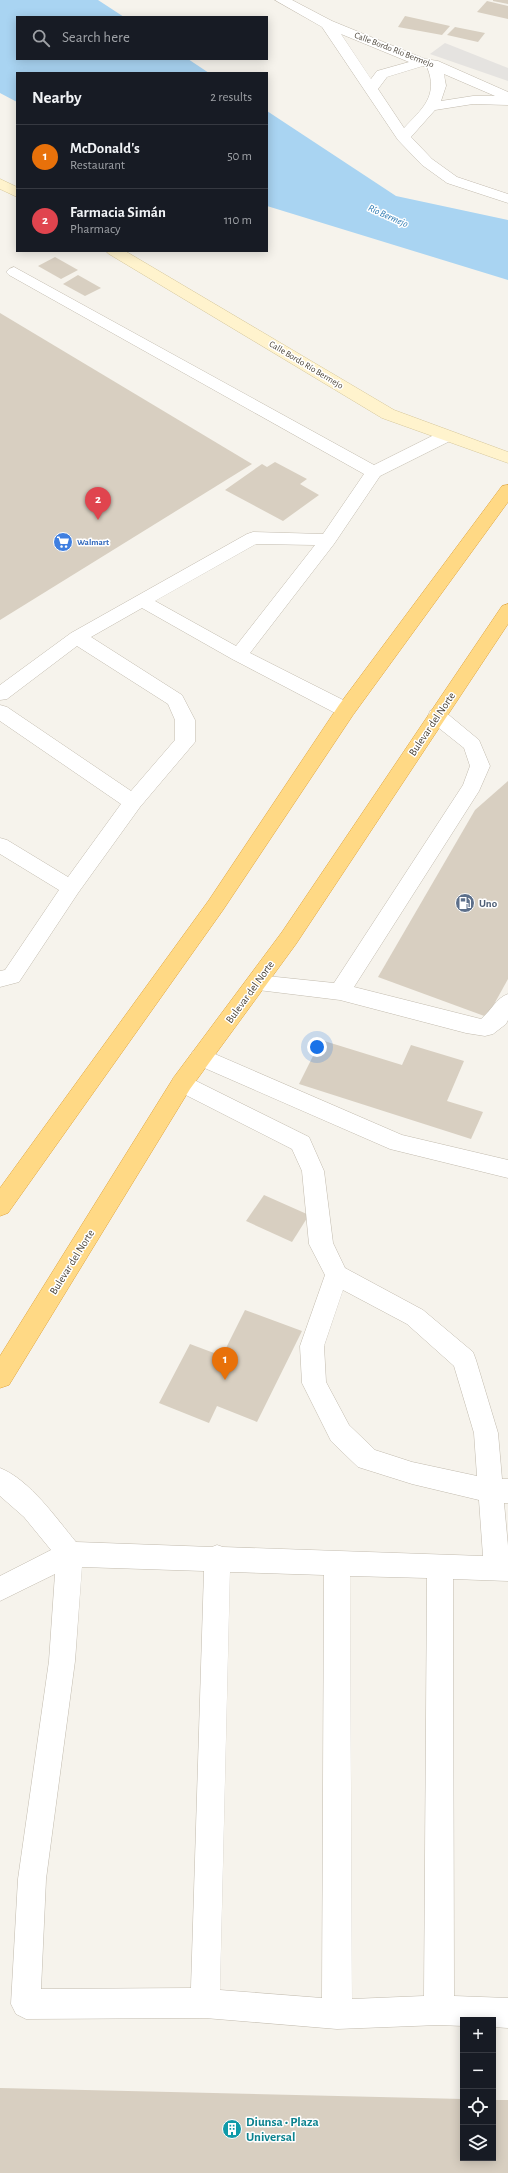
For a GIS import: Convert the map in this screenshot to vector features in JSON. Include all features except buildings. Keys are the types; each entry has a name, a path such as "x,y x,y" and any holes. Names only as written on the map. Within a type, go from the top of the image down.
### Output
{"highway":[{"path":"0,1206 216,905 346,710 508,490"},
{"name":"Bulevar del Norte","path":"0,1378 182,1083 257,983 508,610"}],"main road":[{"path":"0,183 16,193"},
{"name":"Calle Bordo Río Bermejo","path":"116,252 388,414 508,458"}],"street":[{"name":"Calle Bordo Río Bermejo","path":"282,0 327,24 427,63 508,97"},
{"path":"327,24 403,137 427,162 452,180 508,199"},
{"path":"371,88 382,74 427,63 439,75 441,86 438,97 403,137"},
{"path":"430,107 473,100 508,101"},
{"path":"14,272 374,472"},
{"path":"239,655 328,540 374,472 446,436"},
{"path":"0,694 77,637 254,538 328,540"},
{"path":"142,601 239,655 346,710"},
{"path":"0,979 12,976 71,888 133,802 185,742 185,720 175,700 77,637"},
{"path":"0,712 133,802"},
{"path":"340,992 472,786 480,766 472,744 437,716"},
{"path":"0,845 71,888"},
{"path":"257,983 340,992 466,1025 485,1028 498,1018 508,1002"},
{"path":"201,1057 398,1144 508,1169"},
{"path":"0,1589 70,1554 217,1557 502,1569 499,1491 486,1433 464,1360 415,1317 337,1275 321,1244 313,1171 301,1144 182,1083"},
{"path":"337,1275 312,1346 314,1383 340,1433 367,1459 412,1473 499,1491"},
{"path":"0,1480 33,1509 70,1554 62,1661 32,1879 26,2004 205,2003 337,2014 440,2010 508,2013"},
{"path":"205,2003 217,1557"},
{"path":"337,1563 337,2014"},
{"path":"440,1566 440,2010"}],"shaded area":[{"path":"445,43 508,68 508,81 430,54"}],"water":[{"path":"0,0 98,0 122,16 16,16 16,60 190,60 208,72 16,72 16,101 0,93"},
{"name":"Río Bermejo","path":"268,112 396,196 508,220 508,280 268,206"}],"place":[{"name":"Farmacia Simán","path":"98,520"},
{"name":"Walmart","path":"63,542"},
{"name":"Uno","path":"465,903"},
{"name":"McDonald's","path":"225,1380"},
{"name":"Diunsa • Plaza Universal","path":"232,2129"}]}
